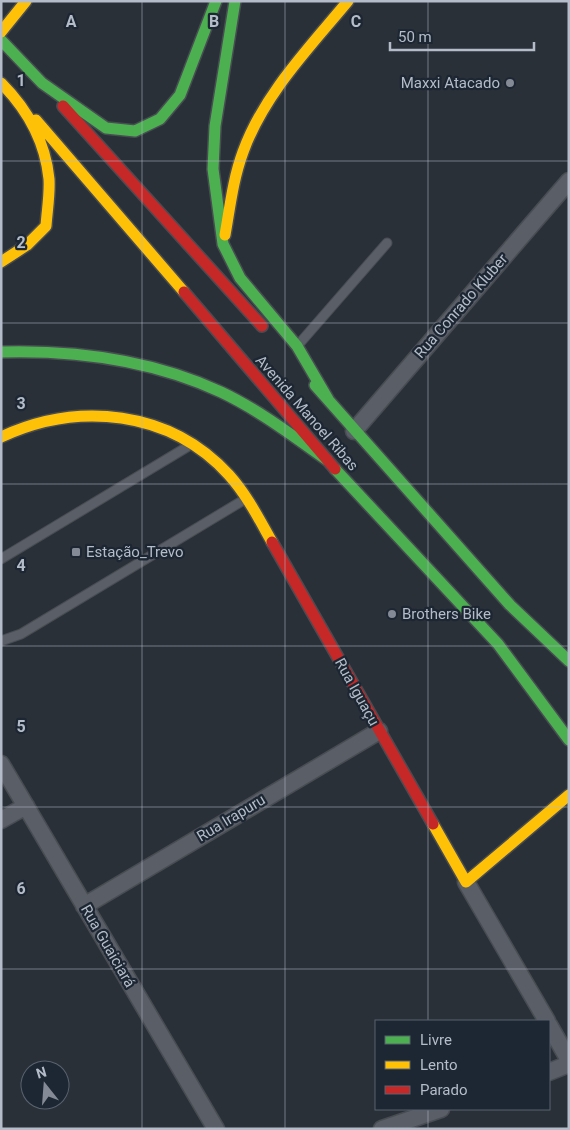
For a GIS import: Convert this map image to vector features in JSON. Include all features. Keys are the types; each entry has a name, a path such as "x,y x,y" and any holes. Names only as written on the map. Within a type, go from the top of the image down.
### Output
{"main road":[{"path":"1,32 26,1"},
{"path":"1,40 42,83 106,128 135,130 160,119 180,95 216,1"},
{"path":"235,1 226,46 215,126 214,169 216,202 223,244 240,278 252,295 297,346 328,399"},
{"path":"223,244 237,169 254,126 274,95 348,1"},
{"path":"1,83 22,104 43,147 49,199 46,226 27,245 1,262"},
{"name":"Avenida Manoel Ribas","path":"42,83 268,333"},
{"name":"Avenida Manoel Ribas","path":"22,104 327,460 498,644 569,740"},
{"path":"1,352 59,352 104,357 150,368 203,385 246,406 327,460"},
{"name":"Avenida Manoel Ribas","path":"288,355 510,605 569,661"},
{"name":"Rua Iguaçu","path":"1,437 14,430 66,415 119,417 150,424 193,443 222,466 247,498 466,882"},
{"path":"466,882 569,795"}],"street":[{"name":"Rua Conrado Kluber","path":"354,431 569,181"},
{"name":"Rua Irapuru","path":"84,906 379,731"},
{"name":"Rua Guaiciará","path":"1,764 216,1129"},
{"path":"1,820 26,806"},
{"name":"Rua Iguaçu","path":"466,882 545,1020"},
{"path":"550,1027 569,1060"},
{"path":"550,1072 569,1064"},
{"path":"382,1129 439,1110"}],"lane":[{"path":"297,346 388,243"},
{"path":"1,559 193,443"},
{"path":"1,641 21,634 247,498"}],"traffic: fast":[{"path":"1,40 42,83 106,128 135,131 160,119 180,95 216,1"},
{"path":"235,1 215,126 213,169 223,244 240,278 297,346 328,399"},
{"path":"1,352 85,355 113,359 168,372 195,381 235,399 276,424 327,460"},
{"path":"315,385 510,605 569,661"},
{"path":"335,469 498,644 569,740"}],"traffic: slow":[{"path":"1,32 26,1"},
{"path":"225,235 237,172 252,131 275,91 289,72 348,1"},
{"path":"1,83 11,93 34,126 44,151 49,179 46,226 27,245 1,262"},
{"path":"36,120 184,292"},
{"path":"1,437 30,426 61,419 91,416 122,418 151,425 179,437 205,453 229,475 247,499 272,542"},
{"path":"433,824 466,882 569,795"}],"traffic: jam":[{"path":"63,106 262,326"},
{"path":"184,292 335,469"},
{"path":"272,542 433,824"}],"place":[{"name":"Maxxi Atacado","path":"510,83"},
{"name":"Estação_Trevo","path":"76,552"},
{"name":"Brothers Bike","path":"392,614"}]}
